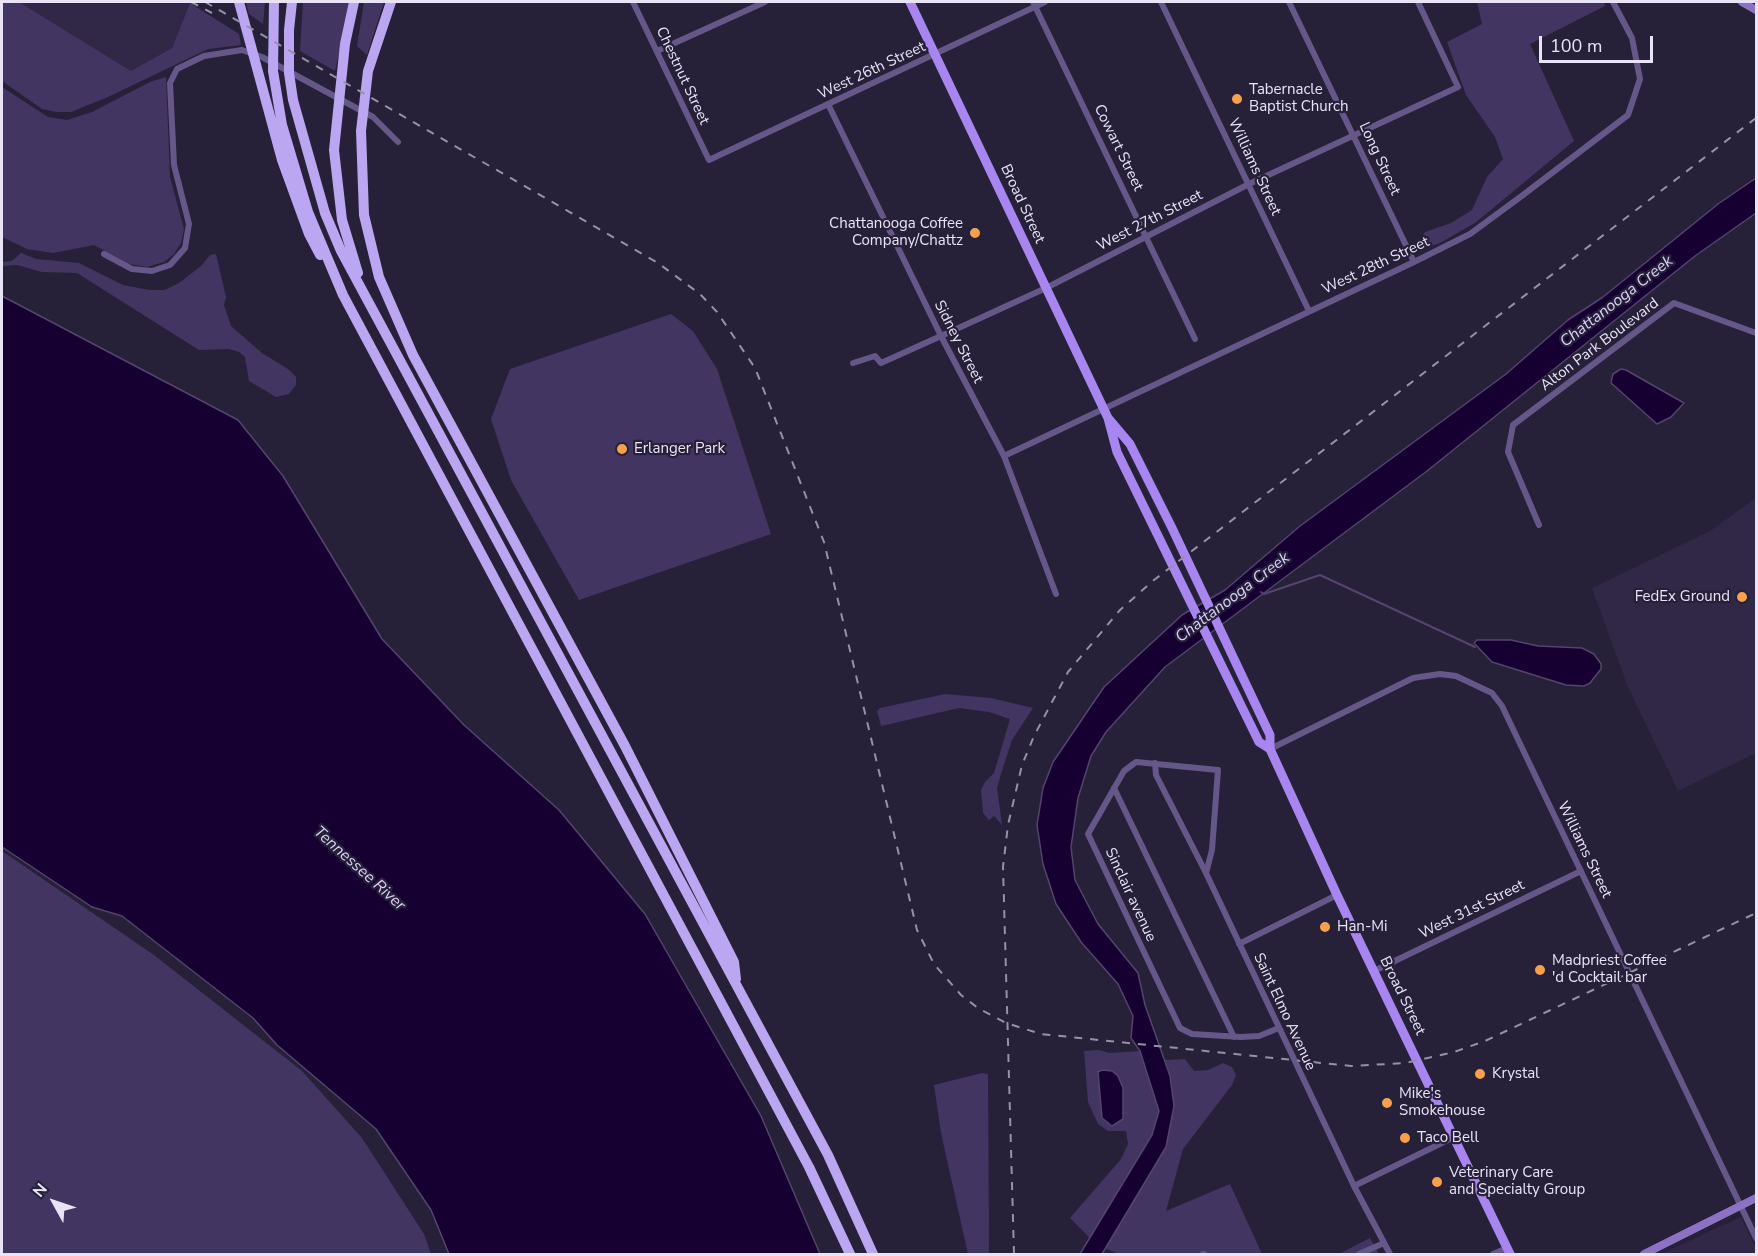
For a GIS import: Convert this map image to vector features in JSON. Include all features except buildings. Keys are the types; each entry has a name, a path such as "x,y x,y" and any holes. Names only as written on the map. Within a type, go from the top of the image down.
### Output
{"highway":[{"path":"238,2 282,160 309,234 809,1167 850,1254"},
{"path":"274,2 272,36 277,94 290,154 308,212 343,294"},
{"path":"292,2 289,73 299,126 325,213 341,251 828,1155 873,1254"},
{"path":"354,2 345,44 334,150 342,220 367,298"},
{"path":"391,2 372,55 363,104 360,144 362,198 367,233 379,278 413,355 625,746 734,962 738,988"}],"main road":[{"name":"Broad Street","path":"910,2 1108,418 1117,452 1259,742 1270,749"},
{"name":"Broad Street","path":"1108,418 1130,444 1172,528 1270,735 1270,749 1337,894 1508,1251"}],"street":[{"name":"Chestnut Street","path":"633,2 709,160"},
{"path":"657,51 765,2"},
{"name":"West 26th Street","path":"709,160 935,54 1034,4 1045,2"},
{"name":"Williams Street","path":"1161,2 1308,311"},
{"name":"Long Street","path":"1289,2 1414,262"},
{"name":"West 27th Street","path":"853,363 874,356 882,363 1046,288 1249,184 1355,137 1458,87 1418,2"},
{"name":"West 28th Street","path":"1004,456 1470,234 1628,115 1640,79 1632,38 1613,2"},
{"path":"1742,2 1756,10"},
{"name":"Cowart Street","path":"1034,4 1148,236 1195,339"},
{"path":"104,254 132,269 152,271 171,266 185,248 189,224 174,165 170,83 177,69 204,56 242,50 262,57 373,117 398,142"},
{"name":"Sidney Street","path":"828,104 941,336 1004,456 1056,594"},
{"name":"Alton Park Boulevard","path":"1539,525 1508,452 1513,425 1674,303 1756,333"},
{"name":"Williams Street","path":"1270,749 1413,678 1440,674 1456,676 1492,693 1502,706 1756,1238"},
{"name":"Sinclair avenue","path":"1206,873 1212,850 1218,770 1136,762 1124,771 1088,834 1180,1028 1192,1034 1234,1037 1259,1036 1278,1028"},
{"name":"Saint Elmo Avenue","path":"1155,763 1156,775 1206,873 1354,1186 1390,1254"},
{"path":"1114,788 1234,1037"},
{"name":"West 31st Street","path":"1374,971 1581,870"},
{"path":"1239,944 1337,894"},
{"path":"1354,1186 1454,1137"},
{"path":"1644,1254 1756,1198"},
{"path":"1359,1254 1384,1243"},
{"path":"1492,1254 1508,1251"}],"shaded area":[{"path":"2,2 19,2 131,71 172,48 190,3 239,34 241,45 208,49 108,97 71,112 56,112 42,109 2,81"},
{"path":"19,2 190,2 172,48 131,71"},
{"path":"246,2 265,2 263,24 249,14"},
{"path":"303,2 351,2 335,71 300,51"},
{"path":"364,2 384,2 367,55 357,46"},
{"path":"1477,2 1604,2 1605,6 1530,44 1574,141 1475,223 1438,244 1425,247 1420,240 1425,232 1451,223 1472,210 1487,177 1503,159 1495,137 1466,95 1447,42 1482,24"},
{"path":"166,77 170,177 184,229 181,243 174,254 164,262 147,267 129,264 94,245 53,253 27,249 2,237 2,87 48,117 67,120 92,112 150,82"},
{"path":"21,253 36,259 79,263 123,285 149,290 165,290 179,283 201,266 210,255 216,254 226,297 224,305 231,326 262,353 288,369 296,377 296,385 289,394 276,397 249,381 245,357 239,352 229,349 199,350 77,273 42,272 17,265 2,266 2,262 12,261"},
{"name":"Erlanger Park","path":"671,314 693,331 717,369 771,534 579,600 511,480 491,419 510,369"},
{"path":"1756,498 1756,753 1678,791 1627,685 1592,588 1710,531"},
{"path":"945,694 991,698 1033,708 1012,740 997,788 1002,825 994,816 989,820 983,813 981,790 994,773 1010,719 989,712 959,708 881,726 877,711 880,708"},
{"path":"2,851 154,955 302,1071 362,1138 424,1234 431,1254 2,1254"},
{"path":"1099,1050 1109,1053 1140,1051 1159,1111 1152,1135 1090,1238 1070,1218 1121,1159 1128,1144 1126,1131 1108,1131 1098,1124 1088,1102 1084,1051"},
{"path":"1185,1059 1194,1071 1208,1070 1223,1063 1232,1067 1236,1075 1232,1085 1183,1149 1166,1211 1230,1184 1262,1254 1118,1254 1105,1248 1166,1147 1170,1076 1165,1060"},
{"path":"982,1073 988,1074 989,1254 968,1254 941,1133 934,1085"},
{"path":"1741,1217 1756,1249 1756,1254 1661,1254"},
{"path":"1370,1238 1379,1254 1339,1254"}],"water":[{"name":"Chattanooga Creek","path":"1756,178 1756,213 1695,256 1427,471 1165,667 1106,732 1091,756 1078,798 1071,847 1075,880 1098,924 1138,973 1145,1005 1170,1076 1174,1106 1166,1147 1102,1254 1080,1254 1152,1135 1159,1111 1140,1051 1131,1038 1133,1016 1118,984 1081,942 1056,904 1043,864 1037,825 1043,788 1053,762 1104,687 1182,615 1225,590 1300,526 1506,374 1568,320 1603,297 1718,204"},
{"name":"Tennessee River","path":"2,296 238,420 283,476 382,639 464,725 559,810 645,914 761,1116 820,1254 449,1254 431,1210 376,1129 277,1045 253,1018 122,916 92,907 2,847"},
{"path":"1621,369 1684,403 1671,417 1657,424 1611,383 1613,374"},
{"path":"1477,640 1511,640 1538,646 1582,648 1594,654 1601,664 1601,669 1590,683 1584,686 1566,685 1492,662 1474,643"},
{"path":"1112,1071 1118,1076 1123,1088 1123,1119 1112,1126 1102,1118 1098,1072"}],"waterway":[{"name":"Chattanooga Creek","path":"1261,592 1264,594 1320,575 1475,647"}],"railway":[{"path":"191,2 212,13"},
{"path":"205,2 658,263 700,294 717,312 755,368 824,542 917,930 934,964 961,995 978,1008 1006,1023 1041,1034 1351,1066 1405,1063 1454,1052 1485,1041 1756,913"},
{"path":"1014,1254 1003,867 1008,825 1022,765 1034,736 1068,672 1120,610 1154,580 1756,118"}],"place":[{"name":"Tabernacle Baptist Church","path":"1237,99"},
{"name":"Chattanooga Coffee Company/Chattz","path":"975,233"},
{"name":"Erlanger Park","path":"622,449"},
{"name":"FedEx Ground","path":"1742,597"},
{"name":"Han-Mi","path":"1325,927"},
{"name":"Madpriest Coffee 'd Cocktail bar","path":"1540,970"},
{"name":"Krystal","path":"1480,1074"},
{"name":"Mike's Smokehouse","path":"1387,1103"},
{"name":"Taco Bell","path":"1405,1138"},
{"name":"Veterinary Care and Specialty Group","path":"1437,1182"}]}
